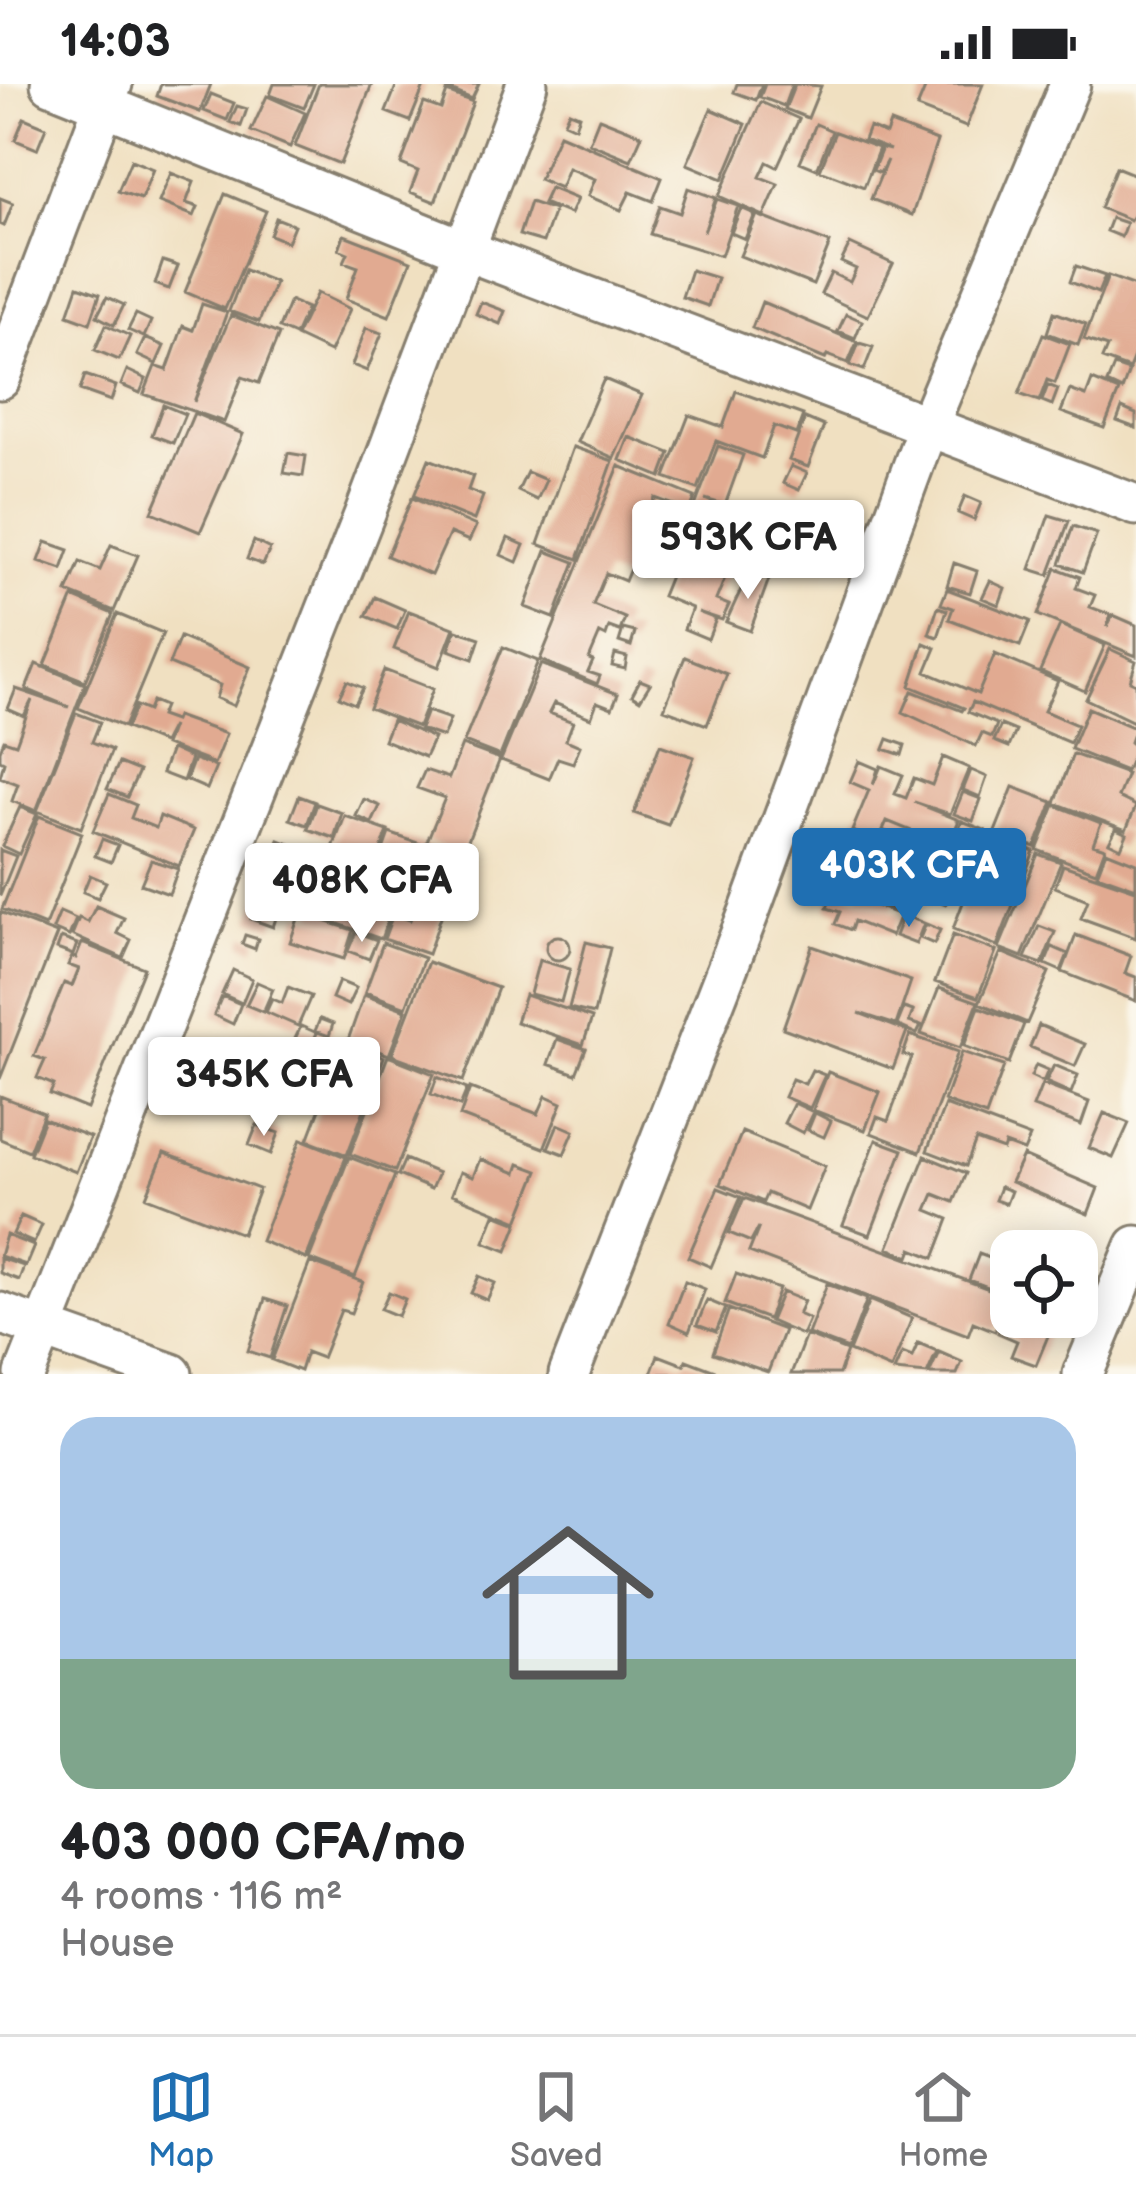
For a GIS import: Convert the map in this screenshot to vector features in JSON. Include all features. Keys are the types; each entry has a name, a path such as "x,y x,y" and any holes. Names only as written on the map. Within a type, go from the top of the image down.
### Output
{"street":[{"path":"51,84 107,96 462,249 1136,505"},
{"path":"25,1374 364,514 526,84"},
{"path":"569,1374 750,910 929,423 1070,84"},
{"path":"0,379 107,96"},
{"path":"1083,1374 1136,1246"},
{"path":"0,1313 172,1374"}],"building":[{"path":"161,84 211,84 200,112 157,96"},
{"path":"274,84 314,84 304,108 270,95"},
{"path":"319,84 372,84 340,164 295,146"},
{"path":"397,84 425,84 410,121 386,112"},
{"path":"436,84 479,84 472,99"},
{"path":"737,84 762,84 756,100 734,92"},
{"path":"765,84 792,84 784,106 760,97"},
{"path":"795,84 821,86 808,118 785,109"},
{"path":"927,84 983,84 966,127 917,108"},
{"path":"447,92 473,102 435,202 410,192 418,171 401,164 424,103 441,109"},
{"path":"211,94 234,103 227,120 204,111"},
{"path":"267,96 305,113 290,147 251,131"},
{"path":"761,102 799,119 777,167 767,162 760,177 778,184 764,216 719,196"},
{"path":"237,106 247,109 241,126 230,122"},
{"path":"711,109 746,124 723,179 687,164"},
{"path":"569,111 579,115 575,127 564,122"},
{"path":"24,118 46,127 37,149 15,140"},
{"path":"599,118 642,135 631,160 589,143"},
{"path":"890,123 937,141 912,215 871,199 887,160 880,173 873,170 882,148 890,150 864,140 869,127 886,134"},
{"path":"816,124 832,131 817,169 800,162"},
{"path":"835,132 879,148 864,187 820,170"},
{"path":"559,134 662,178 653,201 630,192 621,210 588,196 595,179 568,168 560,188 539,179"},
{"path":"131,160 153,169 141,199 118,191"},
{"path":"1116,167 1136,175 1136,211 1130,220 1100,208"},
{"path":"171,173 194,182 186,203 198,207 194,216 159,202"},
{"path":"550,188 577,199 570,214 543,203"},
{"path":"688,188 716,198 704,232 717,199 738,206 721,256 650,234 660,206 680,213"},
{"path":"225,194 266,211 225,309 185,292"},
{"path":"0,198 13,203 4,226 0,224"},
{"path":"530,202 554,210 543,242 519,235"},
{"path":"741,208 755,214 745,239 731,233"},
{"path":"757,215 830,243 813,285 740,256"},
{"path":"276,218 294,225 287,242 270,235"},
{"path":"1111,218 1126,223 1121,237 1106,231"},
{"path":"344,235 411,261 389,316 346,299 358,267 344,262 348,253 339,249"},
{"path":"850,244 893,264 868,316 821,294 831,273 850,282 856,269 841,262"},
{"path":"163,261 178,266 169,289 155,284"},
{"path":"1076,266 1105,276 1098,293 1070,282"},
{"path":"245,270 275,282 259,322 229,311"},
{"path":"691,270 717,278 708,306 682,297"},
{"path":"1108,276 1136,286 1136,352 1129,369 1102,359 1107,347 1084,339"},
{"path":"78,286 100,294 90,323 68,315"},
{"path":"317,293 350,309 330,352 296,336"},
{"path":"107,297 124,305 114,325 97,316"},
{"path":"290,301 307,308 295,335 279,328"},
{"path":"481,302 505,311 500,324 476,314"},
{"path":"762,302 857,342 848,363 827,355 825,359 752,328"},
{"path":"202,304 227,312 194,402 231,315 279,334 259,383 242,377 224,422 144,394 155,366 167,370 183,326 193,330"},
{"path":"1054,312 1086,324 1078,345 1047,333"},
{"path":"136,314 151,321 144,337 128,330"},
{"path":"846,314 862,321 855,338 838,331"},
{"path":"106,325 130,336 119,360 95,350"},
{"path":"366,328 382,333 367,371 352,365"},
{"path":"1043,334 1070,344 1055,383 1047,380 1039,401 1019,394"},
{"path":"145,338 164,346 156,364 137,355"},
{"path":"859,343 873,347 864,370 850,365"},
{"path":"1114,366 1129,371 1122,390 1107,383"},
{"path":"127,370 146,379 140,393 121,385"},
{"path":"85,375 116,386 111,401 80,390"},
{"path":"604,379 642,395 614,458 577,442"},
{"path":"1092,380 1119,391 1104,428 1061,412 1070,390 1086,396"},
{"path":"1048,385 1058,389 1052,405 1042,401"},
{"path":"736,391 803,415 796,434 774,426 762,458 716,441 698,489 665,477 689,415 723,427"},
{"path":"163,405 185,414 173,443 152,435"},
{"path":"1122,408 1136,414 1136,428 1117,421"},
{"path":"194,413 243,434 200,532 152,512"},
{"path":"805,418 824,426 808,467 789,460"},
{"path":"629,437 670,453 661,477 620,460"},
{"path":"718,446 743,455 725,505 705,499 724,507 714,532 689,522"},
{"path":"573,447 613,461 578,559 538,544"},
{"path":"288,453 306,456 303,476 284,473"},
{"path":"429,459 473,476 468,490 483,496 474,520 414,496"},
{"path":"619,466 695,497 690,511 655,498 639,536 659,544 651,563 635,557 625,581 606,573 593,605 625,618 620,631 609,627 606,636 600,633 588,672 600,676 597,684 540,660"},
{"path":"791,466 807,473 799,490 783,483"},
{"path":"527,472 546,480 537,500 518,491"},
{"path":"965,496 981,503 974,520 958,513"},
{"path":"412,498 476,526 469,541 450,533 431,575 387,556"},
{"path":"1049,515 1069,521 1049,575 1030,569"},
{"path":"765,522 783,530 770,557 753,550"},
{"path":"1073,526 1097,534 1083,572 1060,564"},
{"path":"508,538 524,545 517,562 501,555"},
{"path":"254,541 270,549 263,565 247,559"},
{"path":"46,542 69,550 62,569 39,561"},
{"path":"683,544 731,563 716,600 729,605 722,620 698,612 716,619 708,639 684,629 692,608 662,596"},
{"path":"111,545 138,555 114,611 67,592 80,562 100,570"},
{"path":"546,551 575,562 554,618 525,607"},
{"path":"954,563 977,571 970,593 947,586"},
{"path":"1056,568 1080,577 1076,588 1095,595 1090,607 1111,615 1107,627 1113,615 1136,625 1136,656 1038,615"},
{"path":"749,572 769,579 750,631 726,622"},
{"path":"990,581 1005,588 999,605 982,598"},
{"path":"947,589 1030,621 1020,646 949,619 953,608 941,604"},
{"path":"73,597 113,614 85,681 45,665"},
{"path":"375,597 405,610 397,629 366,616"},
{"path":"938,607 947,610 938,637 929,634"},
{"path":"409,611 454,628 439,667 394,649"},
{"path":"117,614 163,633 124,727 78,708"},
{"path":"1060,625 1105,645 1085,691 1040,671"},
{"path":"623,629 635,632 631,646 619,642"},
{"path":"456,630 480,638 473,659 449,650"},
{"path":"180,637 250,667 234,706 216,698 220,685 169,664"},
{"path":"924,643 936,648 926,672 978,694 995,654 1058,681 1044,711 1077,725 1070,743 973,702 968,712 997,724 992,737 982,733 976,746 903,712 912,691 964,708 910,686"},
{"path":"503,647 538,661 500,756 464,742"},
{"path":"1110,649 1136,661 1130,681 1136,684 1136,723 1086,699"},
{"path":"615,654 627,657 625,669 612,666"},
{"path":"685,657 727,674 707,725 664,709"},
{"path":"36,664 85,684 36,811 12,801 18,784 0,777 4,762 0,750 4,740 16,744 32,700 24,716 8,709 16,689 69,707 26,689"},
{"path":"541,664 618,694 612,708 597,702 591,718 554,703 549,713 573,722 566,740 580,746 573,763 558,758 549,779 501,760"},
{"path":"384,670 433,689 418,727 369,708"},
{"path":"640,680 650,684 640,700 632,695"},
{"path":"347,681 363,688 355,704 339,697"},
{"path":"152,701 164,706 160,716 174,721 176,716 226,734 214,764 165,745 172,726 163,743 126,728 136,706 148,711"},
{"path":"1088,708 1135,728 1130,742 1136,747 1126,771 1071,749"},
{"path":"427,711 450,719 443,737 420,729"},
{"path":"76,713 100,722 92,742 112,750 81,828 37,811"},
{"path":"392,720 434,738 425,757 384,740"},
{"path":"1001,725 1016,731 1009,747 994,741"},
{"path":"888,739 905,745 902,755 884,749"},
{"path":"462,745 500,759 462,855 427,841 445,798 417,788 425,770 449,778"},
{"path":"660,745 694,757 668,825 634,813"},
{"path":"171,749 191,758 183,781 162,773"},
{"path":"1073,754 1127,774 1118,797 1136,806 1126,830 1055,803"},
{"path":"943,757 969,768 950,814 914,802 959,820 948,846 887,821 883,830 896,836 892,847 852,831 869,790 850,782 859,761 878,769 873,785 881,766 903,775 895,794 906,798 914,778 932,785"},
{"path":"194,759 216,767 207,789 186,780"},
{"path":"119,763 139,771 127,797 107,789"},
{"path":"971,770 987,777 980,797 963,790"},
{"path":"1013,787 1053,802 1035,847 995,832"},
{"path":"963,792 981,799 973,821 954,814"},
{"path":"109,794 136,805 131,818 156,828 160,816 194,830 179,866 93,831"},
{"path":"299,796 315,802 307,825 290,819"},
{"path":"364,799 380,806 372,823 356,816"},
{"path":"317,804 342,813 334,838 308,829"},
{"path":"1055,805 1101,823 1093,844 1105,848 1096,872 1037,850"},
{"path":"20,807 37,814 19,854 2,846"},
{"path":"39,816 82,833 45,926 2,909"},
{"path":"345,816 388,831 374,868 331,853"},
{"path":"962,821 985,830 975,858 951,848"},
{"path":"1116,829 1127,834 1121,848 1109,842"},
{"path":"389,833 463,859 446,906 400,890 410,862 391,855 387,864 379,861"},
{"path":"989,834 1034,851 997,946 953,929"},
{"path":"102,839 118,845 111,862 95,856"},
{"path":"279,840 295,846 292,853 301,857 292,882 266,872"},
{"path":"871,843 908,858 899,882 861,867"},
{"path":"922,843 950,855 943,871 915,860"},
{"path":"0,850 16,856 0,896"},
{"path":"1106,851 1136,863 1136,888 1097,874"},
{"path":"1038,854 1061,862 1022,957 999,948"},
{"path":"951,857 962,861 955,877 944,872"},
{"path":"151,860 178,869 169,894 141,884"},
{"path":"910,860 957,881 946,904 900,885"},
{"path":"841,864 864,873 856,894 833,884"},
{"path":"1063,865 1136,890 1136,938 1081,918 1088,900 1055,887"},
{"path":"90,875 106,882 98,898 83,892"},
{"path":"334,875 396,897 381,939 313,915"},
{"path":"867,876 886,884 882,893 896,898 892,909 858,896"},
{"path":"834,889 900,915 891,936 854,921 851,930 835,924 840,912 827,908"},
{"path":"259,896 281,904 273,927 251,919"},
{"path":"418,899 444,908 428,954 384,939 393,914 410,920"},
{"path":"96,906 124,918 117,933 131,940 123,958 72,935 79,918 88,922"},
{"path":"0,912 57,934 0,1079"},
{"path":"60,912 76,919 69,936 53,929"},
{"path":"300,913 353,930 344,959 290,942"},
{"path":"903,915 924,923 916,944 895,936"},
{"path":"926,924 940,930 934,944 920,938"},
{"path":"1039,926 1055,932 1042,964 1025,958"},
{"path":"356,932 377,940 369,959 348,951"},
{"path":"245,935 258,939 255,949 242,944"},
{"path":"953,935 996,951 978,997 935,982"},
{"path":"1076,935 1131,956 1125,973 1136,977 1136,1001 1062,972"},
{"path":"558,936 567,939 567,957 558,960 549,957 546,948 549,939"},
{"path":"61,938 77,944 73,955 57,949"},
{"path":"586,942 610,948 594,1014 569,1008"},
{"path":"82,943 144,968 87,1109 50,1094 54,1085 37,1078 45,1060 34,1056 64,983 72,986 79,969 68,965"},
{"path":"383,943 424,958 406,1007 365,992"},
{"path":"812,946 911,981 896,1025 859,1013 907,1031 893,1069 783,1028"},
{"path":"1052,947 1068,954 1061,971 1045,964"},
{"path":"1001,952 1049,972 1027,1023 979,1003"},
{"path":"539,960 570,969 561,1002 530,994"},
{"path":"428,962 498,988 463,1081 392,1055"},
{"path":"233,970 252,979 242,1003 222,994"},
{"path":"339,981 356,988 348,1005 332,998"},
{"path":"257,982 273,989 263,1012 246,1005"},
{"path":"288,987 311,996 298,1026 266,1012 272,999 282,1003"},
{"path":"939,988 978,1002 960,1048 921,1034"},
{"path":"364,995 406,1010 389,1055 348,1040"},
{"path":"525,995 592,1018 583,1045 516,1022"},
{"path":"222,996 241,1004 233,1024 214,1015"},
{"path":"979,1007 1024,1024 1009,1063 964,1046"},
{"path":"904,1008 913,1011 909,1022 921,1026 917,1034 897,1025"},
{"path":"320,1019 333,1024 329,1036 315,1031"},
{"path":"1039,1025 1085,1044 1075,1066 1030,1047"},
{"path":"301,1026 317,1033 309,1050 293,1043"},
{"path":"910,1035 958,1052 920,1152 871,1133 877,1117 888,1121 912,1057 903,1055"},
{"path":"557,1039 586,1049 576,1074 548,1064"},
{"path":"345,1043 384,1057 347,1155 308,1140"},
{"path":"962,1052 1004,1066 986,1116 944,1101"},
{"path":"388,1056 434,1074 395,1171 350,1154"},
{"path":"1036,1065 1048,1070 1043,1082 1031,1076"},
{"path":"1054,1065 1078,1075 1071,1093 1046,1082"},
{"path":"812,1070 825,1075 810,1108 784,1097 792,1079 805,1084"},
{"path":"828,1072 880,1092 865,1130 813,1110"},
{"path":"437,1077 467,1089 460,1106 431,1094"},
{"path":"1042,1084 1089,1102 1081,1125 1033,1107"},
{"path":"470,1088 538,1114 546,1096 562,1103 544,1148 460,1116"},
{"path":"0,1096 44,1113 29,1151 0,1139"},
{"path":"794,1103 813,1112 803,1133 784,1123"},
{"path":"945,1105 1030,1137 1024,1151 1005,1144 1003,1150 976,1140 966,1166 927,1151"},
{"path":"815,1113 831,1121 824,1137 808,1130"},
{"path":"1104,1113 1129,1123 1113,1158 1089,1148"},
{"path":"44,1119 90,1137 76,1172 30,1154"},
{"path":"558,1124 574,1131 564,1154 548,1148"},
{"path":"257,1125 279,1133 271,1154 249,1145"},
{"path":"742,1132 825,1166 807,1210 767,1193 763,1202 720,1184"},
{"path":"301,1139 346,1157 306,1259 261,1241"},
{"path":"876,1140 903,1150 870,1235 843,1225"},
{"path":"164,1153 259,1189 242,1234 146,1197"},
{"path":"925,1156 966,1173 954,1202 934,1194 927,1210 949,1219 934,1258 912,1249 909,1257 888,1248"},
{"path":"1023,1156 1098,1188 1088,1214 1011,1182"},
{"path":"349,1157 395,1175 355,1277 309,1259"},
{"path":"405,1159 438,1173 431,1189 398,1175"},
{"path":"480,1159 516,1173 519,1164 538,1171 518,1221 452,1194 460,1172 473,1177"},
{"path":"1000,1187 1011,1191 1006,1204 995,1200"},
{"path":"718,1188 741,1197 711,1267 688,1257"},
{"path":"744,1198 990,1289 990,1329 973,1322 968,1335 749,1252 759,1227 751,1242 729,1233"},
{"path":"495,1214 518,1223 507,1251 484,1242"},
{"path":"21,1216 42,1225 34,1243 13,1234"},
{"path":"6,1235 34,1246 26,1265 0,1256"},
{"path":"979,1254 990,1258 990,1288 969,1280"},
{"path":"0,1258 24,1266 19,1280 0,1273"},
{"path":"310,1262 363,1282 351,1313 341,1310 322,1358 306,1352 300,1371 272,1360"},
{"path":"736,1274 779,1289 768,1319 725,1303"},
{"path":"479,1276 495,1283 487,1300 471,1293"},
{"path":"685,1281 705,1289 689,1332 669,1323"},
{"path":"827,1284 867,1299 848,1349 808,1334"},
{"path":"389,1292 405,1299 398,1316 381,1309"},
{"path":"782,1292 804,1301 798,1314 809,1319 802,1335 770,1321"},
{"path":"265,1299 287,1306 270,1358 248,1351"},
{"path":"707,1300 726,1308 716,1332 697,1325"},
{"path":"870,1300 912,1318 891,1369 849,1351"},
{"path":"729,1309 784,1330 768,1372 713,1353"},
{"path":"806,1335 847,1351 839,1374 791,1374"},
{"path":"1010,1338 1047,1338 1036,1365 1011,1356 1017,1341"},
{"path":"918,1343 937,1351 927,1374 894,1371 902,1353 912,1357"},
{"path":"939,1352 962,1362 957,1374 929,1374"},
{"path":"658,1355 684,1365 686,1360 723,1374 651,1374"}]}
